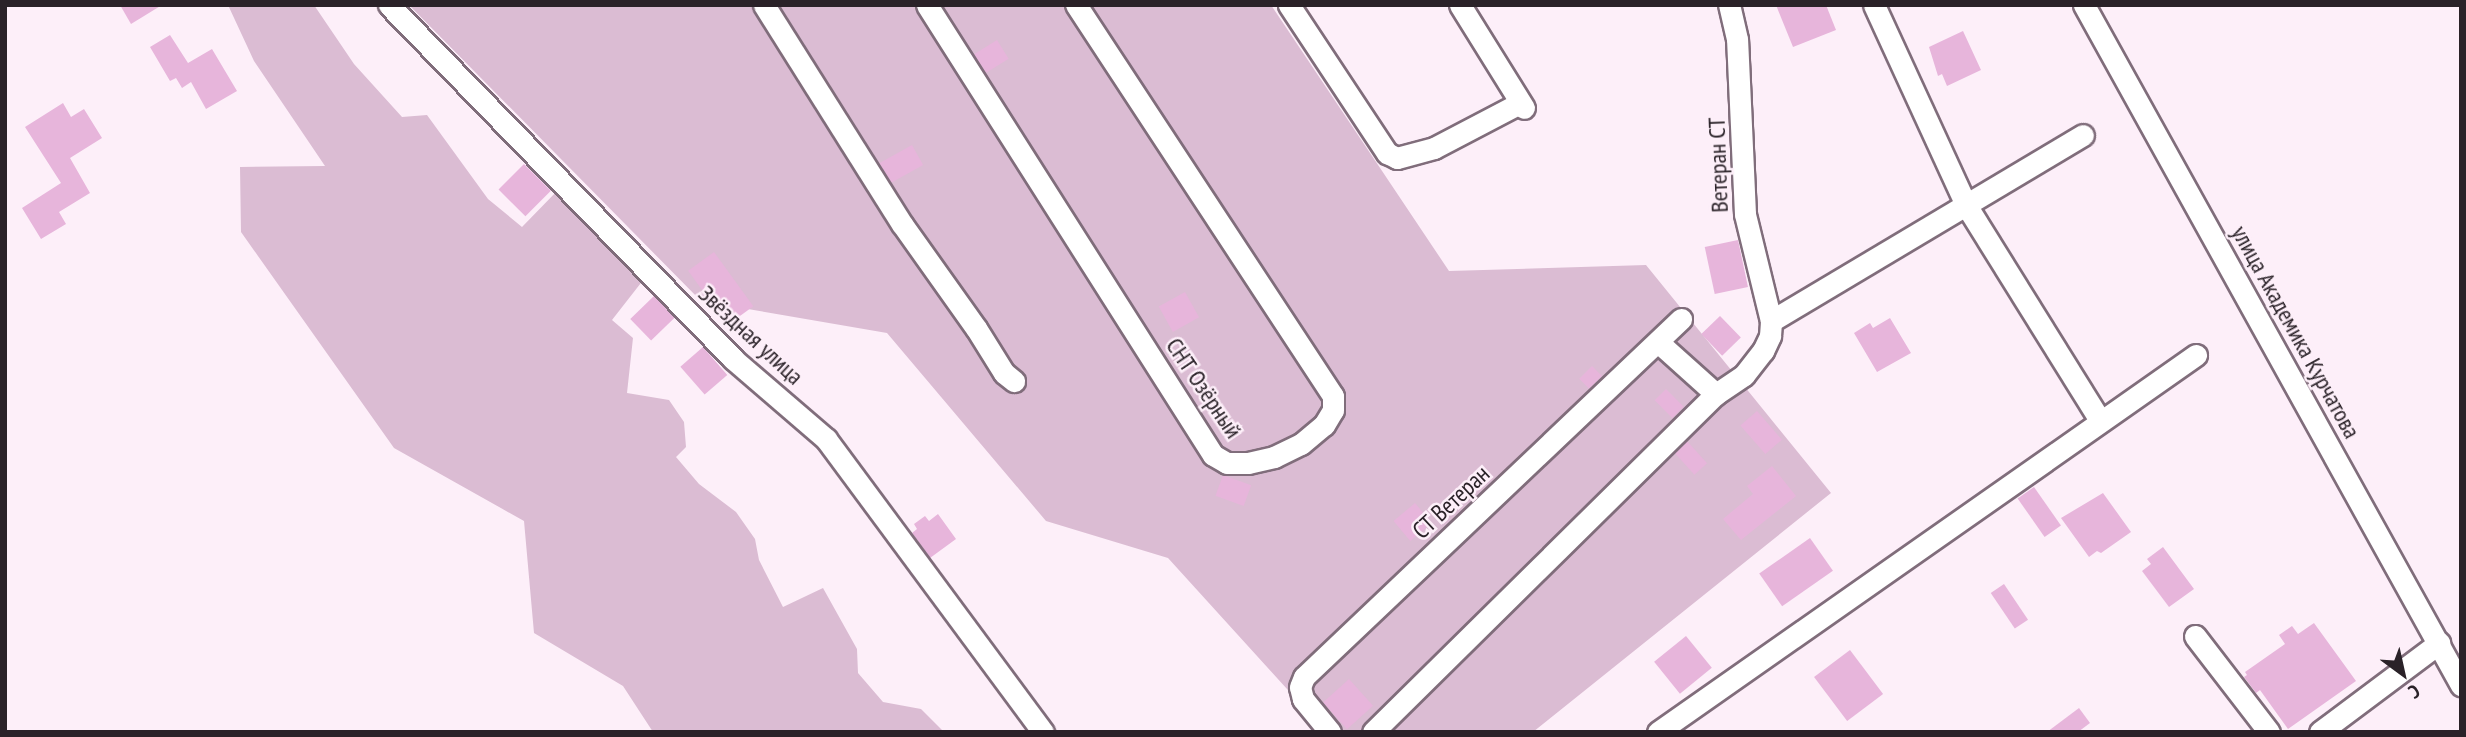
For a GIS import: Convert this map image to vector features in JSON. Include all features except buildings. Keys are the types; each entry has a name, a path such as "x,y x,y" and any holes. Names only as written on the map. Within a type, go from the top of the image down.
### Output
{"street":[{"name":"Звёздная улица","path":"389,5 733,359 826,439 1043,732"},
{"path":"764,5 902,224 976,328 1004,373 1014,381"},
{"name":"СНТ Озёрный","path":"927,5 1213,456 1227,463 1248,463 1274,457 1301,444 1324,425 1333,410 1333,396 1076,5"},
{"path":"1289,5 1387,153 1396,158 1434,148 1522,106 1460,5"},
{"name":"Ветеран СТ","path":"1729,5 1737,39 1748,237 1771,321"},
{"path":"1874,5 1966,205 2100,420"},
{"name":"улица Академика Курчатова","path":"2084,5 2449,649 2461,685"},
{"path":"1373,732 1716,394 1744,374 1763,351 1770,336 1771,321 2083,135"},
{"name":"СТ Ветеран","path":"1330,732 1303,699 1300,687 1304,677 1681,320"},
{"path":"1658,342 1716,394"},
{"path":"1658,732 2196,355"},
{"path":"2196,636 2269,732"},
{"path":"2320,732 2345,724 2449,649"}],"shaded area":[{"path":"228,5 314,5 354,64 402,117 427,115 488,199 522,227 559,189 644,279 612,320 633,338 627,393 669,400 684,422 686,447 676,457 699,484 736,512 755,539 759,560 783,607 823,588 857,649 858,673 883,702 921,709 944,732 653,732 623,686 534,633 524,521 394,448 241,232 240,167 325,166 254,61"},
{"path":"409,5 1271,5 1449,271 1646,265 1831,493 1533,732 1326,732 1168,558 1046,521 887,333 701,301"}]}
